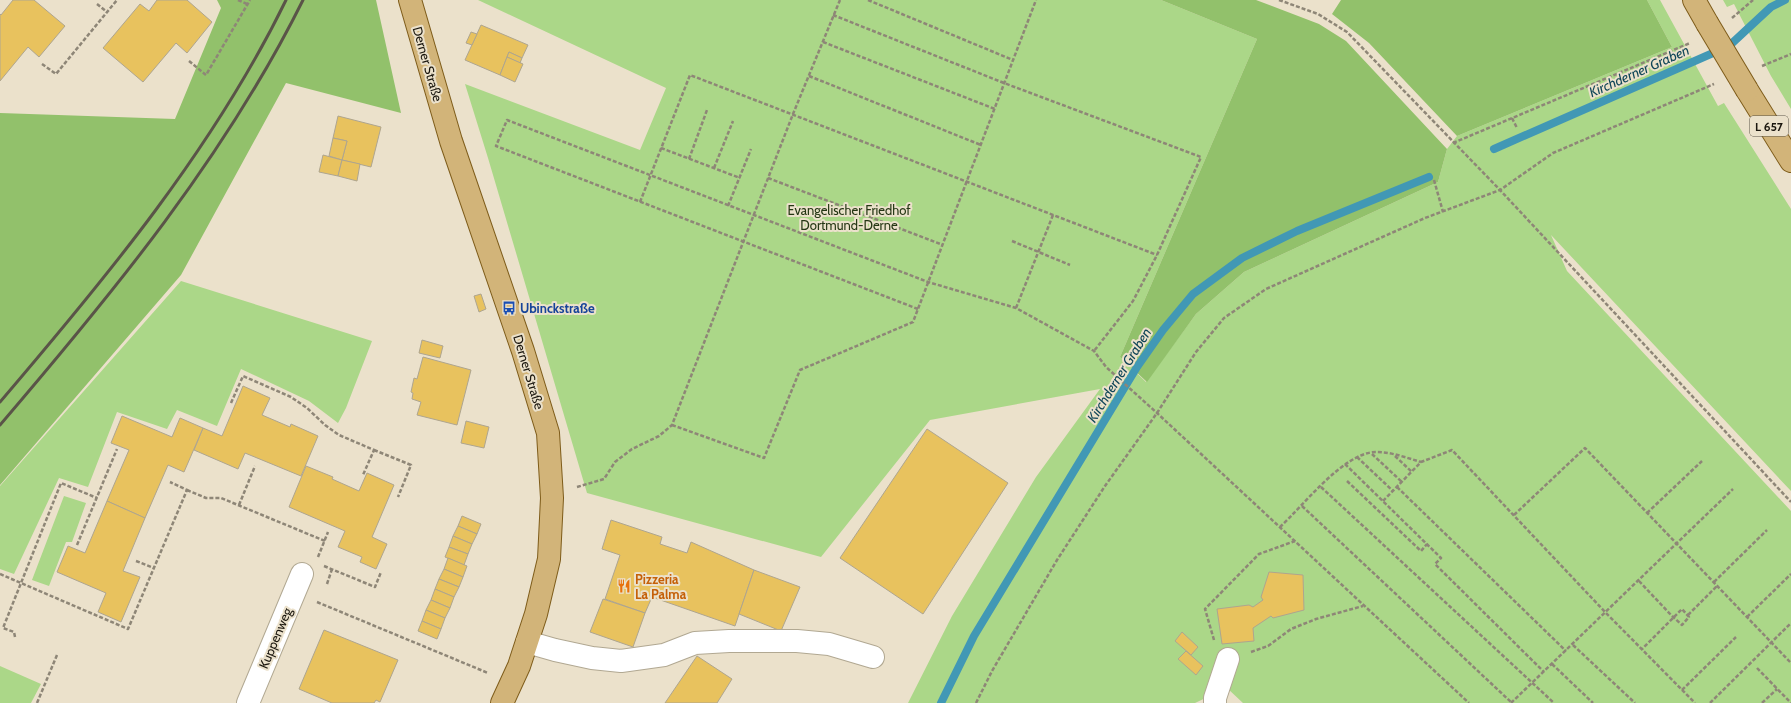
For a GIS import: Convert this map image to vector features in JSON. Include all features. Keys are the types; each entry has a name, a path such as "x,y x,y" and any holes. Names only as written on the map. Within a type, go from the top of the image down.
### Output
{"main road":[{"name":"Derner Straße","path":"410,0 451,141 521,344 548,433 552,498 549,559 536,614 527,642 519,666 502,703"},
{"name":"L 657","path":"1694,0 1791,161"}],"street":[{"name":"Kuppenweg","path":"248,703 304,576"},
{"path":"527,642 592,658 621,660 664,655 695,643 728,641 798,641 823,643 872,657"},
{"path":"1215,703 1214,698 1228,659"}],"path":[{"path":"42,64 56,74 117,0"},
{"path":"238,0 248,4"},
{"path":"189,61 206,74 250,0"},
{"path":"577,487 604,480 615,462 632,449 659,436 672,425 793,114 840,0"},
{"path":"868,0 1013,60"},
{"path":"672,425 764,458 800,370 913,322 1036,0"},
{"path":"1279,0 1318,14 1347,32 1500,190 1791,502"},
{"path":"1731,19 1753,0"},
{"path":"97,4 107,12"},
{"path":"833,16 1004,83 1201,157 1157,255 1133,301 1094,351"},
{"path":"822,42 995,109"},
{"path":"1453,143 1693,42"},
{"path":"1757,68 1791,54"},
{"path":"640,202 690,74 1157,255"},
{"path":"809,76 981,145"},
{"path":"976,703 992,671 1057,560 1105,486 1157,412 1196,352 1224,318 1266,289 1425,218 1500,190 1553,153 1715,83"},
{"path":"689,159 707,110"},
{"path":"1512,118 1517,128"},
{"path":"918,309 743,243 496,146 506,120 928,282 1016,308 1094,351 1106,367 1157,412 1469,703"},
{"path":"714,168 733,121"},
{"path":"661,148 740,178"},
{"path":"728,206 751,149"},
{"path":"768,178 942,245"},
{"path":"1434,180 1443,212"},
{"path":"1016,308 1053,215"},
{"path":"1012,241 1070,265"},
{"path":"231,403 243,376 291,397 307,408 325,425 339,435 411,465 398,497"},
{"path":"1514,515 1585,448 1791,663"},
{"path":"77,545 118,449"},
{"path":"363,475 374,450"},
{"path":"1384,501 1422,462 1452,450 1606,613 1695,703"},
{"path":"1280,527 1345,464 1357,457 1375,452 1422,462"},
{"path":"1371,453 1402,482"},
{"path":"1394,455 1412,472"},
{"path":"1357,457 1393,491"},
{"path":"1647,513 1702,461"},
{"path":"1345,464 1441,558 1435,564 1544,672"},
{"path":"238,505 255,466"},
{"path":"1347,481 1421,551 1427,544"},
{"path":"170,482 206,498 221,498 325,541"},
{"path":"14,637 14,632 3,628 61,483 97,498"},
{"path":"1321,487 1554,703"},
{"path":"1397,487 1566,651"},
{"path":"1302,506 1511,703 1733,489"},
{"path":"0,574 128,629 187,490"},
{"path":"1714,582 1767,530"},
{"path":"328,532 325,541 304,576 488,672"},
{"path":"1295,541 1259,554 1205,609 1218,652 1228,659 1268,646 1291,629 1316,619 1364,606"},
{"path":"136,561 154,568"},
{"path":"321,565 376,587 381,572"},
{"path":"326,584 332,569"},
{"path":"1747,617 1791,574"},
{"path":"1639,581 1682,625 1689,617 1688,615 1717,586"},
{"path":"1642,650 1682,610 1688,615"},
{"path":"1710,703 1791,624"},
{"path":"1682,690 1736,637"},
{"path":"1572,645 1635,703"},
{"path":"37,703 57,655"},
{"path":"1552,664 1593,703"},
{"path":"1757,668 1791,703"},
{"path":"1762,703 1777,689"}],"green space":[{"path":"217,0 376,0 401,113 286,83 181,275 0,485 0,113 175,119 221,8"},
{"name":"Evangelischer Friedhof Dortmund-Derne","path":"478,0 1161,0 1257,39 1120,357 1146,382 1196,314 1244,272 1438,182 1447,149 1457,136 1672,47 1647,0 1660,0 1718,106 1724,103 1791,209 1791,491 1551,235 1567,271 1791,511 1791,703 1243,703 1227,688 1195,703 908,703 952,616 1036,477 1100,389 930,420 821,557 587,493 465,84 640,150 666,88"},
{"path":"1161,0 1256,0 1319,24 1346,41 1447,149 1438,182 1244,272 1196,314 1147,382 1120,357 1257,39"},
{"path":"1341,0 1647,0 1672,47 1457,136 1369,43 1332,14"},
{"path":"1723,0 1791,0 1791,109 1771,76 1734,4 1727,7"},
{"path":"181,281 372,341 346,408 338,423 309,401 241,369 217,426 177,410 167,429 117,412 88,487 59,478 14,574 0,569 0,486"},
{"path":"64,496 86,503 72,542 66,542 49,586 32,580"},
{"path":"0,666 41,684 31,703 0,703"}],"building":[{"path":"13,0 34,0 65,26 39,57 28,47 0,81 0,14 1,15"},
{"path":"157,0 187,0 212,22 187,53 176,43 143,82 103,48 140,4 149,11"},
{"path":"481,25 528,45 522,58 509,52 500,75 465,60"},
{"path":"471,32 477,34 472,45 466,43"},
{"path":"509,52 522,58 520,63 507,57"},
{"path":"507,57 523,64 515,82 500,75"},
{"path":"338,116 381,127 371,167 342,160 347,141 333,138"},
{"path":"333,138 347,141 342,160 329,156"},
{"path":"323,155 342,160 338,176 319,172"},
{"path":"342,160 360,164 357,181 338,176"},
{"path":"481,294 486,309 479,312 474,296"},
{"path":"422,340 443,346 440,358 419,353"},
{"path":"423,357 471,370 457,425 417,415 421,402 412,399 413,393 411,392 414,378 417,379"},
{"path":"243,386 270,398 262,415 290,427 291,424 318,436 301,476 245,453 238,469 194,450 203,428 222,436"},
{"path":"122,416 172,437 180,418 203,428 184,472 168,465 145,518 107,501 129,450 111,443"},
{"path":"466,421 489,427 484,448 461,443"},
{"path":"927,429 1008,483 923,614 840,558"},
{"path":"306,466 333,477 332,479 359,491 367,473 394,485 372,537 387,544 376,569 360,562 362,557 338,547 345,531 289,507"},
{"path":"107,501 145,518 123,571 140,577 121,622 98,612 106,593 57,572 68,546 85,553"},
{"path":"462,516 481,524 477,534 458,526"},
{"path":"611,520 662,537 660,544 687,553 691,542 754,570 735,626 652,597 645,613 605,599 620,555 602,549"},
{"path":"458,526 477,534 472,544 453,536"},
{"path":"453,536 472,544 468,554 449,547"},
{"path":"449,547 468,554 464,565 445,557"},
{"path":"448,558 467,566 463,577 444,569"},
{"path":"444,569 463,577 459,587 439,579"},
{"path":"754,570 800,587 781,631 739,614"},
{"path":"1269,572 1303,575 1304,610 1273,618 1271,616 1253,628 1254,641 1222,644 1217,609 1249,605 1253,607 1263,600 1261,597"},
{"path":"439,579 459,587 454,597 435,589"},
{"path":"435,589 454,597 450,608 431,600"},
{"path":"603,599 645,613 633,647 590,632"},
{"path":"431,600 450,608 445,618 426,610"},
{"path":"426,610 445,618 441,629 422,621"},
{"path":"422,621 441,629 437,639 418,631"},
{"path":"324,630 398,660 380,702 376,700 374,703 332,703 299,689"},
{"path":"1182,632 1198,647 1191,655 1175,641"},
{"path":"1186,651 1203,666 1196,675 1178,659"},
{"path":"697,656 732,679 717,703 665,703"}],"waterway":[{"name":"Kirchderner Graben","path":"1494,149 1729,46 1771,7 1785,0"},
{"name":"Kirchderner Graben","path":"941,703 974,636 1137,367 1163,330 1193,294 1242,258 1297,231 1429,177"}],"railway":[{"path":"0,402 118,259 192,160 226,108 257,55 286,0"},
{"path":"0,425 125,274 203,169 239,114 272,58 303,0"}],"place":[{"name":"Ubinckstraße","path":"509,308"},
{"name":"Pizzeria La Palma","path":"624,586"}]}
